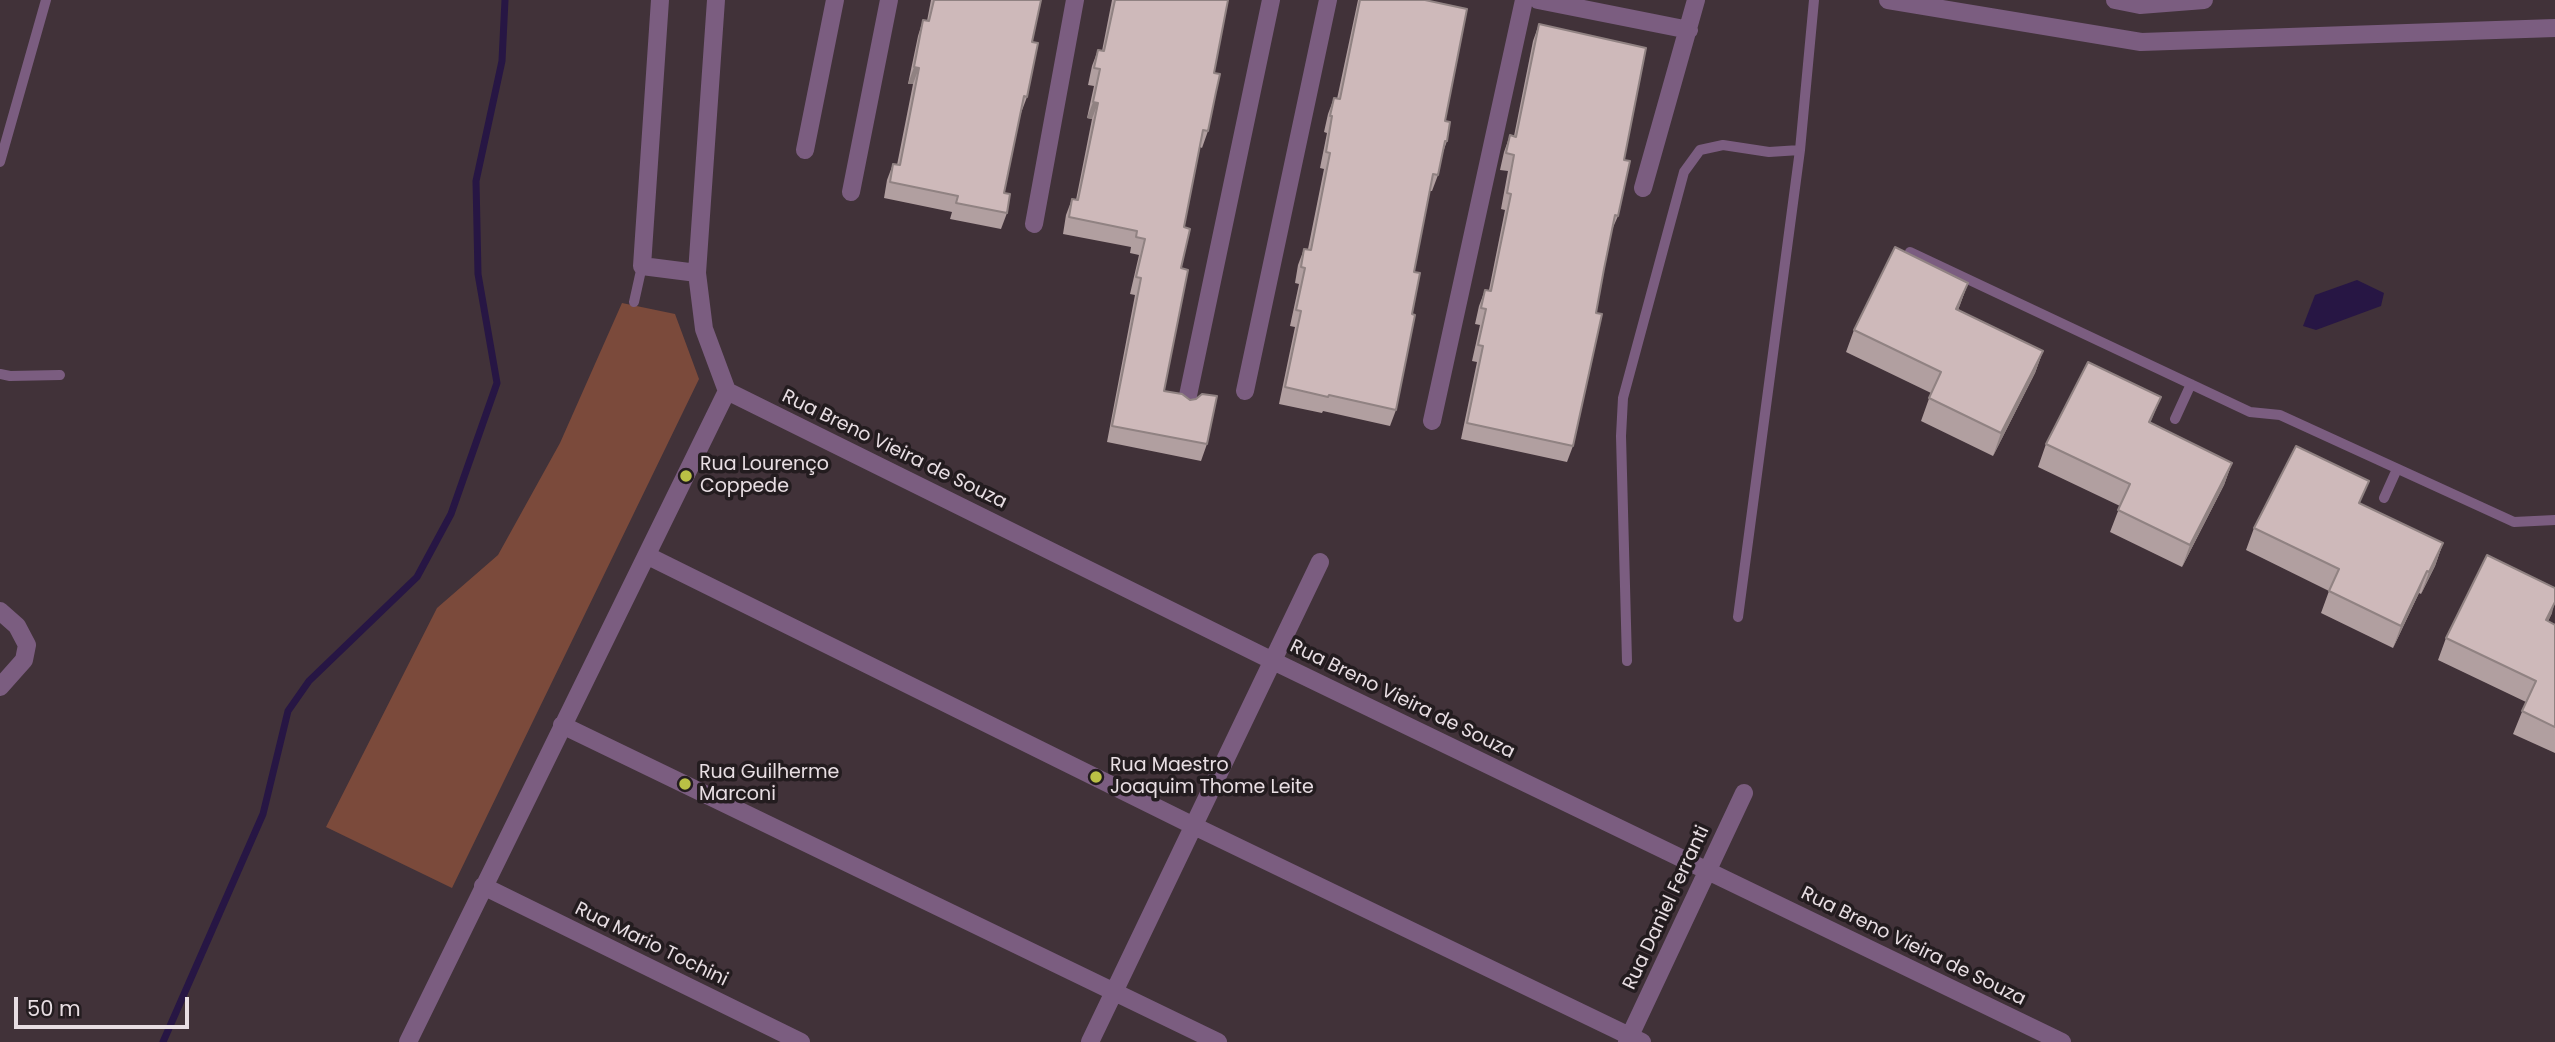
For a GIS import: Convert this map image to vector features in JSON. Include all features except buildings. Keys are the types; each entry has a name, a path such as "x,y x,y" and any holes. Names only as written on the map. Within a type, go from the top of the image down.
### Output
{"street":[{"path":"660,0 642,266 697,273"},
{"path":"408,1042 727,391 704,329 697,273 716,0"},
{"path":"805,150 835,0"},
{"path":"851,192 889,0"},
{"path":"1034,224 1075,0"},
{"path":"1186,405 1271,0"},
{"path":"1245,391 1328,0"},
{"path":"1432,421 1524,0"},
{"path":"1538,0 1689,30"},
{"path":"1643,188 1696,0"},
{"path":"1888,0 2141,42 2555,28"},
{"path":"2115,0 2140,5 2204,0"},
{"name":"Rua Breno Vieira de Souza","path":"727,391 1273,661 2062,1042"},
{"path":"648,556 1633,1040"},
{"path":"1090,1042 1320,562"},
{"path":"0,611 17,626 27,645 24,660 0,687"},
{"path":"562,725 1218,1042"},
{"name":"Rua Daniel Ferranti","path":"1633,1040 1744,793"},
{"name":"Rua Mario Tochini","path":"483,886 801,1042"}],"lane":[{"path":"0,162 46,0"},
{"path":"1738,617 1800,150 1815,0"},
{"path":"1627,661 1621,436 1623,398 1684,172 1700,150 1723,145 1769,152 1800,150"},
{"path":"1910,252 2250,412 2280,415 2514,522 2555,520"},
{"path":"634,302 642,266"},
{"path":"0,374 60,375"},
{"path":"2175,419 2191,384"},
{"path":"2384,498 2398,469"}],"shaded area":[{"path":"2357,280 2384,293 2381,306 2316,330 2303,326 2315,295"},
{"path":"622,303 675,314 699,379 452,888 326,827 437,608 498,555 560,443"}],"waterway":[{"path":"163,1042 263,814 288,711 309,681 417,577 451,514 497,383 478,274 476,181 502,61 505,0"}],"place":[{"name":"Rua Lourenço Coppede","path":"686,476"},
{"name":"Rua Maestro Joaquim Thome Leite","path":"1096,777"},
{"name":"Rua Guilherme Marconi","path":"685,784"}]}
